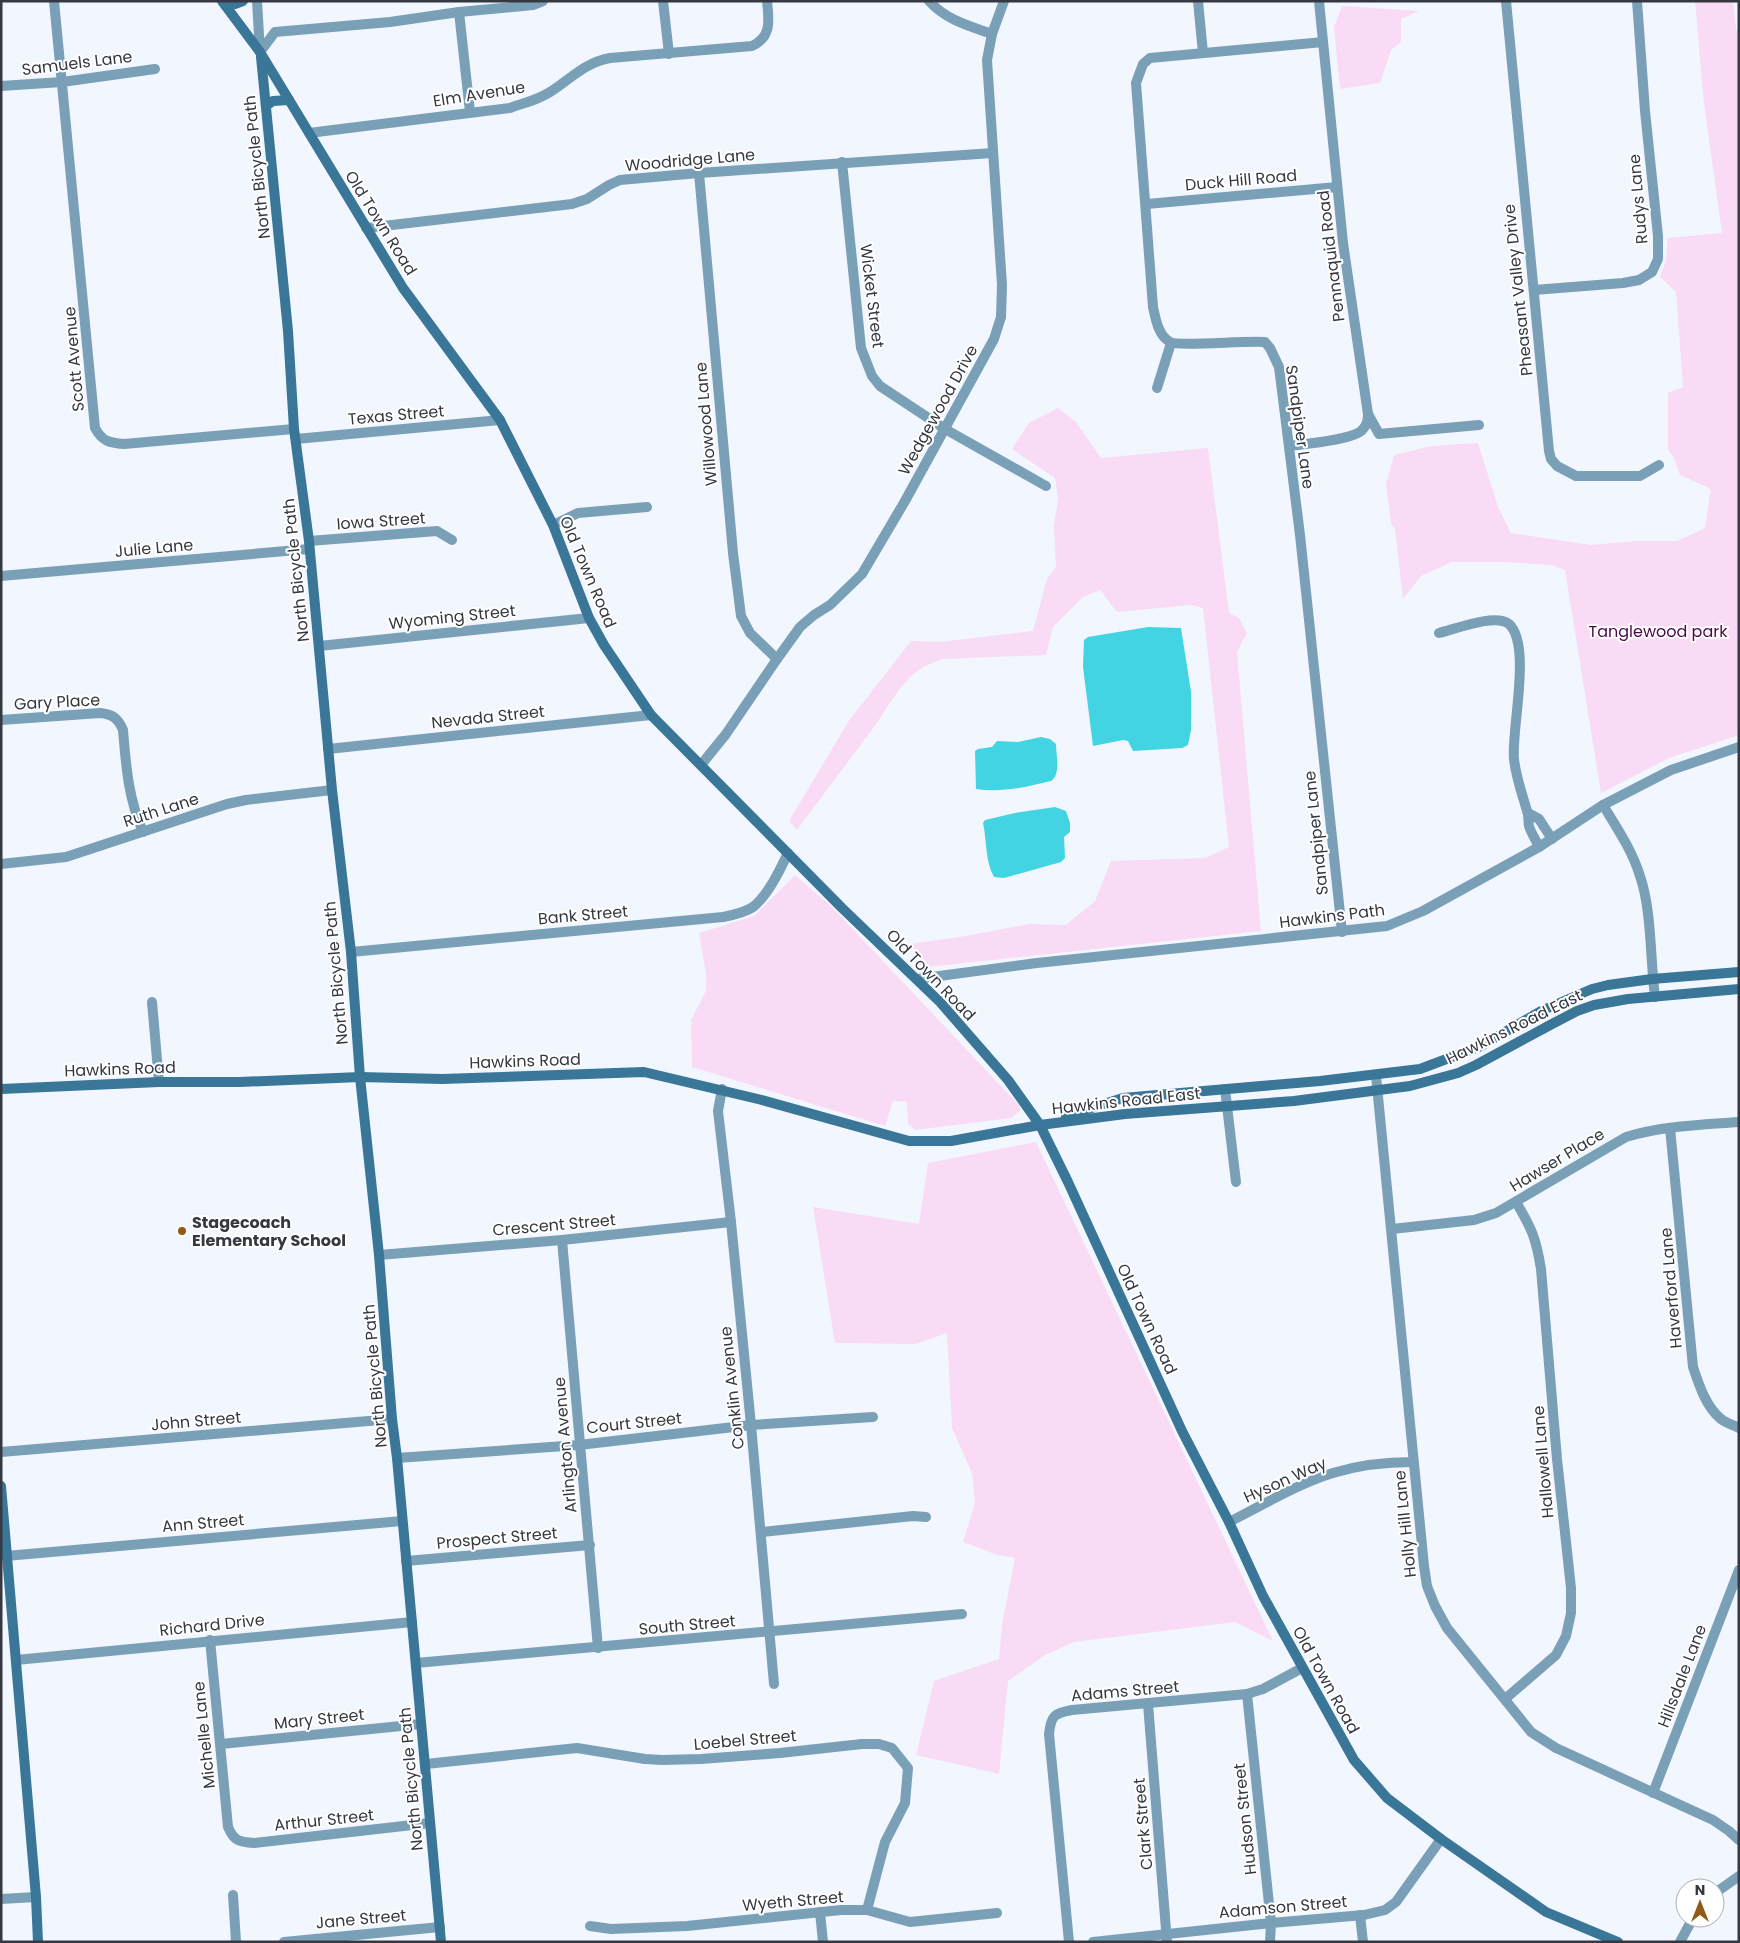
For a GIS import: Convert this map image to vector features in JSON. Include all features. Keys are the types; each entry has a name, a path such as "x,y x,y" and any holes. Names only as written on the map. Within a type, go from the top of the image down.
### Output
{"street":[{"name":"Scott Avenue","path":"54,1 95,428 100,438 110,443 124,444 295,434"},
{"path":"224,3 243,1"},
{"name":"North Bicycle Path","path":"257,1 260,52 288,331 295,434 309,545 379,1255 392,1419 398,1458 402,1520 441,1942"},
{"path":"260,52 275,32 390,22 460,12 533,5 543,1"},
{"path":"662,1 669,54"},
{"name":"Elm Avenue","path":"309,134 510,108 535,100 596,60 752,46 764,38 768,31 767,1"},
{"path":"929,1 938,11 958,22 992,34"},
{"name":"Wedgewood Drive","path":"701,765 726,734 800,627 830,605 862,574 905,501 994,339 1001,317 1002,285 987,60 992,34 1004,1"},
{"path":"1198,1 1204,53"},
{"name":"Pennaquid Road","path":"1319,1 1342,243 1368,414"},
{"name":"Pheasant Valley Drive","path":"1506,1 1520,163 1551,459 1558,466 1576,476 1640,476 1659,465"},
{"name":"Rudys Lane","path":"1534,290 1640,280 1652,272 1658,258 1658,236 1645,111 1637,1"},
{"name":"Old Town Road","path":"224,3 260,52 404,288 500,420 553,525 589,618 604,645 651,715 842,908 946,1009 1008,1080 1040,1125 1182,1431 1229,1522 1263,1596 1354,1760 1387,1798 1441,1839 1546,1912 1618,1942"},
{"path":"460,12 470,112"},
{"path":"1157,388 1171,343 1161,333 1156,323 1153,307 1136,83 1143,64 1150,58 1323,42"},
{"name":"Samuels Lane","path":"1,86 62,82 156,69"},
{"path":"266,106 273,101 289,100"},
{"name":"Woodridge Lane","path":"366,228 572,204 587,199 620,180 698,172 993,153"},
{"name":"Wicket Street","path":"842,162 861,348 872,376 880,386 945,429 1046,486"},
{"name":"Willowood Lane","path":"698,172 729,513 741,616 750,633 777,659"},
{"name":"Duck Hill Road","path":"1146,204 1337,187"},
{"name":"Sandpiper Lane","path":"1171,343 1265,342 1279,367 1300,535 1342,932"},
{"path":"1368,414 1380,434 1479,425"},
{"path":"1289,446 1344,438 1355,434 1362,431 1368,414"},
{"name":"Texas Street","path":"295,434 500,420"},
{"path":"553,525 578,513 647,507"},
{"name":"Iowa Street","path":"309,545 437,532 452,540"},
{"name":"Julie Lane","path":"1,576 309,545"},
{"name":"Wyoming Street","path":"319,646 589,618"},
{"path":"1439,632 1486,620 1509,624 1516,637 1520,679 1514,757 1518,784 1528,813 1529,825 1539,847"},
{"name":"Gary Place","path":"1,720 100,713 113,716 120,723 123,730 130,791 142,832"},
{"name":"Nevada Street","path":"328,749 651,715"},
{"name":"Hawkins Path","path":"917,979 1037,963 1387,926 1423,911 1539,847 1603,805 1671,770 1739,747"},
{"name":"Ruth Lane","path":"1,864 66,857 227,804 332,790"},
{"path":"1603,805 1630,852 1640,876 1646,900 1654,997"},
{"path":"1528,813 1539,819 1552,839"},
{"name":"Bank Street","path":"350,952 723,917 738,914 753,906 766,892 788,853"},
{"name":"Hawkins Road East","path":"1040,1125 1122,1098 1376,1076 1420,1069 1480,1046 1541,1011 1592,988 1652,979 1739,972"},
{"name":"Hawkins Road East","path":"1040,1125 1125,1114 1228,1107 1378,1091 1427,1082 1458,1073 1476,1065 1577,1011 1594,1005 1739,989"},
{"path":"152,1002 159,1082"},
{"name":"Hawkins Road","path":"1,1090 159,1082 240,1082 360,1077 442,1079 644,1072 722,1089 909,1141 951,1141 1040,1125"},
{"name":"Holly Hill Lane","path":"1376,1076 1424,1566 1427,1586 1435,1606 1447,1628 1462,1648 1532,1732 1556,1748 1713,1820 1739,1840"},
{"name":"Conklin Avenue","path":"722,1089 718,1112 762,1532 774,1684"},
{"path":"1225,1089 1236,1182"},
{"name":"Hawser Place","path":"1392,1228 1474,1220 1496,1212 1626,1137 1670,1128 1739,1122"},
{"name":"Haverford Lane","path":"1670,1128 1693,1367 1702,1391 1714,1412 1722,1421 1739,1428"},
{"name":"Hallowell Lane","path":"1505,1699 1556,1654 1566,1636 1571,1613 1571,1588 1557,1459 1541,1269 1536,1239 1516,1202"},
{"name":"Crescent Street","path":"379,1255 562,1240 731,1222"},
{"name":"Arlington Avenue","path":"562,1240 598,1648"},
{"name":"Court Street","path":"398,1458 579,1444 751,1425 873,1417"},
{"name":"John Street","path":"1,1452 392,1419"},
{"name":"Hyson Way","path":"1229,1522 1306,1484 1334,1473 1389,1462 1413,1462"},
{"path":"1,1486 5,1551 36,1897 38,1942"},
{"path":"762,1532 913,1516 926,1517"},
{"name":"Ann Street","path":"5,1551 402,1520"},
{"name":"Prospect Street","path":"406,1561 590,1545"},
{"name":"Hillsdale Lane","path":"1653,1793 1739,1570"},
{"name":"South Street","path":"416,1663 962,1614"},
{"name":"Richard Drive","path":"16,1660 412,1622"},
{"name":"Michelle Lane","path":"210,1640 228,1827"},
{"name":"Adams Street","path":"1070,1942 1049,1734 1052,1718 1058,1712 1247,1694 1263,1689 1302,1668"},
{"name":"Hudson Street","path":"1247,1694 1271,1923 1270,1942"},
{"name":"Clark Street","path":"1148,1704 1167,1938"},
{"name":"Mary Street","path":"221,1744 421,1724"},
{"name":"Loebel Street","path":"426,1764 577,1748 662,1760 760,1754 862,1744 879,1744 892,1748 908,1768 905,1803 885,1842 867,1910"},
{"name":"Arthur Street","path":"228,1827 232,1837 243,1842 254,1843 430,1823"},
{"name":"Adamson Street","path":"1093,1942 1167,1938 1271,1923 1360,1915 1385,1910 1396,1902 1441,1839"},
{"path":"1725,1886 1739,1876"},
{"path":"232,1895 236,1942"},
{"path":"1,1899 36,1897"},
{"name":"Wyeth Street","path":"590,1926 611,1929 686,1926 820,1912 867,1910 910,1922 997,1913"},
{"path":"820,1912 823,1942"},
{"path":"1360,1915 1363,1942"},
{"name":"Jane Street","path":"284,1942 440,1927"},
{"path":"1680,1942 1688,1928"}],"green space":[{"name":"Tanglewood park","path":"1695,1 1733,1 1736,29 1739,34 1739,735 1669,758 1601,793 1565,570 1551,565 1506,562 1452,562 1421,576 1403,599 1395,529 1391,523 1386,484 1394,455 1431,446 1478,443 1498,507 1511,533 1591,545 1635,541 1677,541 1705,528 1710,493 1712,492 1707,487 1680,475 1674,458 1668,450 1668,393 1683,387 1676,292 1660,277 1666,260 1668,238 1722,233 1704,104"},
{"path":"1342,6 1419,11 1401,19 1401,42 1391,50 1380,83 1340,89 1334,27"},
{"path":"1058,408 1076,422 1101,458 1208,448 1229,613 1239,618 1247,633 1237,652 1261,931 927,967 910,944 1029,924 1066,925 1095,901 1111,861 1205,858 1229,847 1203,608 1191,605 1117,612 1100,590 1083,597 1053,627 1046,655 943,659 925,666 912,675 898,691 874,727 797,830 789,821 848,722 911,641 940,642 1033,631 1047,579 1056,567 1054,526 1058,498 1055,478 1012,449 1029,423"},
{"path":"795,875 832,907 1017,1103 1021,1110 1011,1118 915,1130 908,1124 907,1102 893,1101 885,1126 692,1067 691,1020 706,991 706,974 699,933 754,916"},
{"path":"1036,1142 1273,1641 1235,1622 1074,1642 1045,1655 1008,1681 999,1774 916,1755 934,1681 999,1659 1002,1625 1015,1558 997,1555 963,1542 975,1503 972,1473 952,1428 947,1333 916,1344 835,1343 813,1207 919,1224 928,1163"}],"water":[{"path":"1148,627 1181,628 1191,692 1191,730 1188,745 1182,748 1133,751 1128,741 1123,740 1093,746 1083,667 1084,640 1088,637"},
{"path":"1041,737 1050,739 1056,744 1057,769 1051,781 1005,790 976,789 975,751 992,747 997,741 1018,742"},
{"path":"1055,807 1066,811 1070,823 1070,832 1064,837 1065,858 1061,862 1004,878 994,877 988,858 983,823 985,820"}],"place":[{"name":"Stagecoach Elementary School","path":"182,1231"}]}
